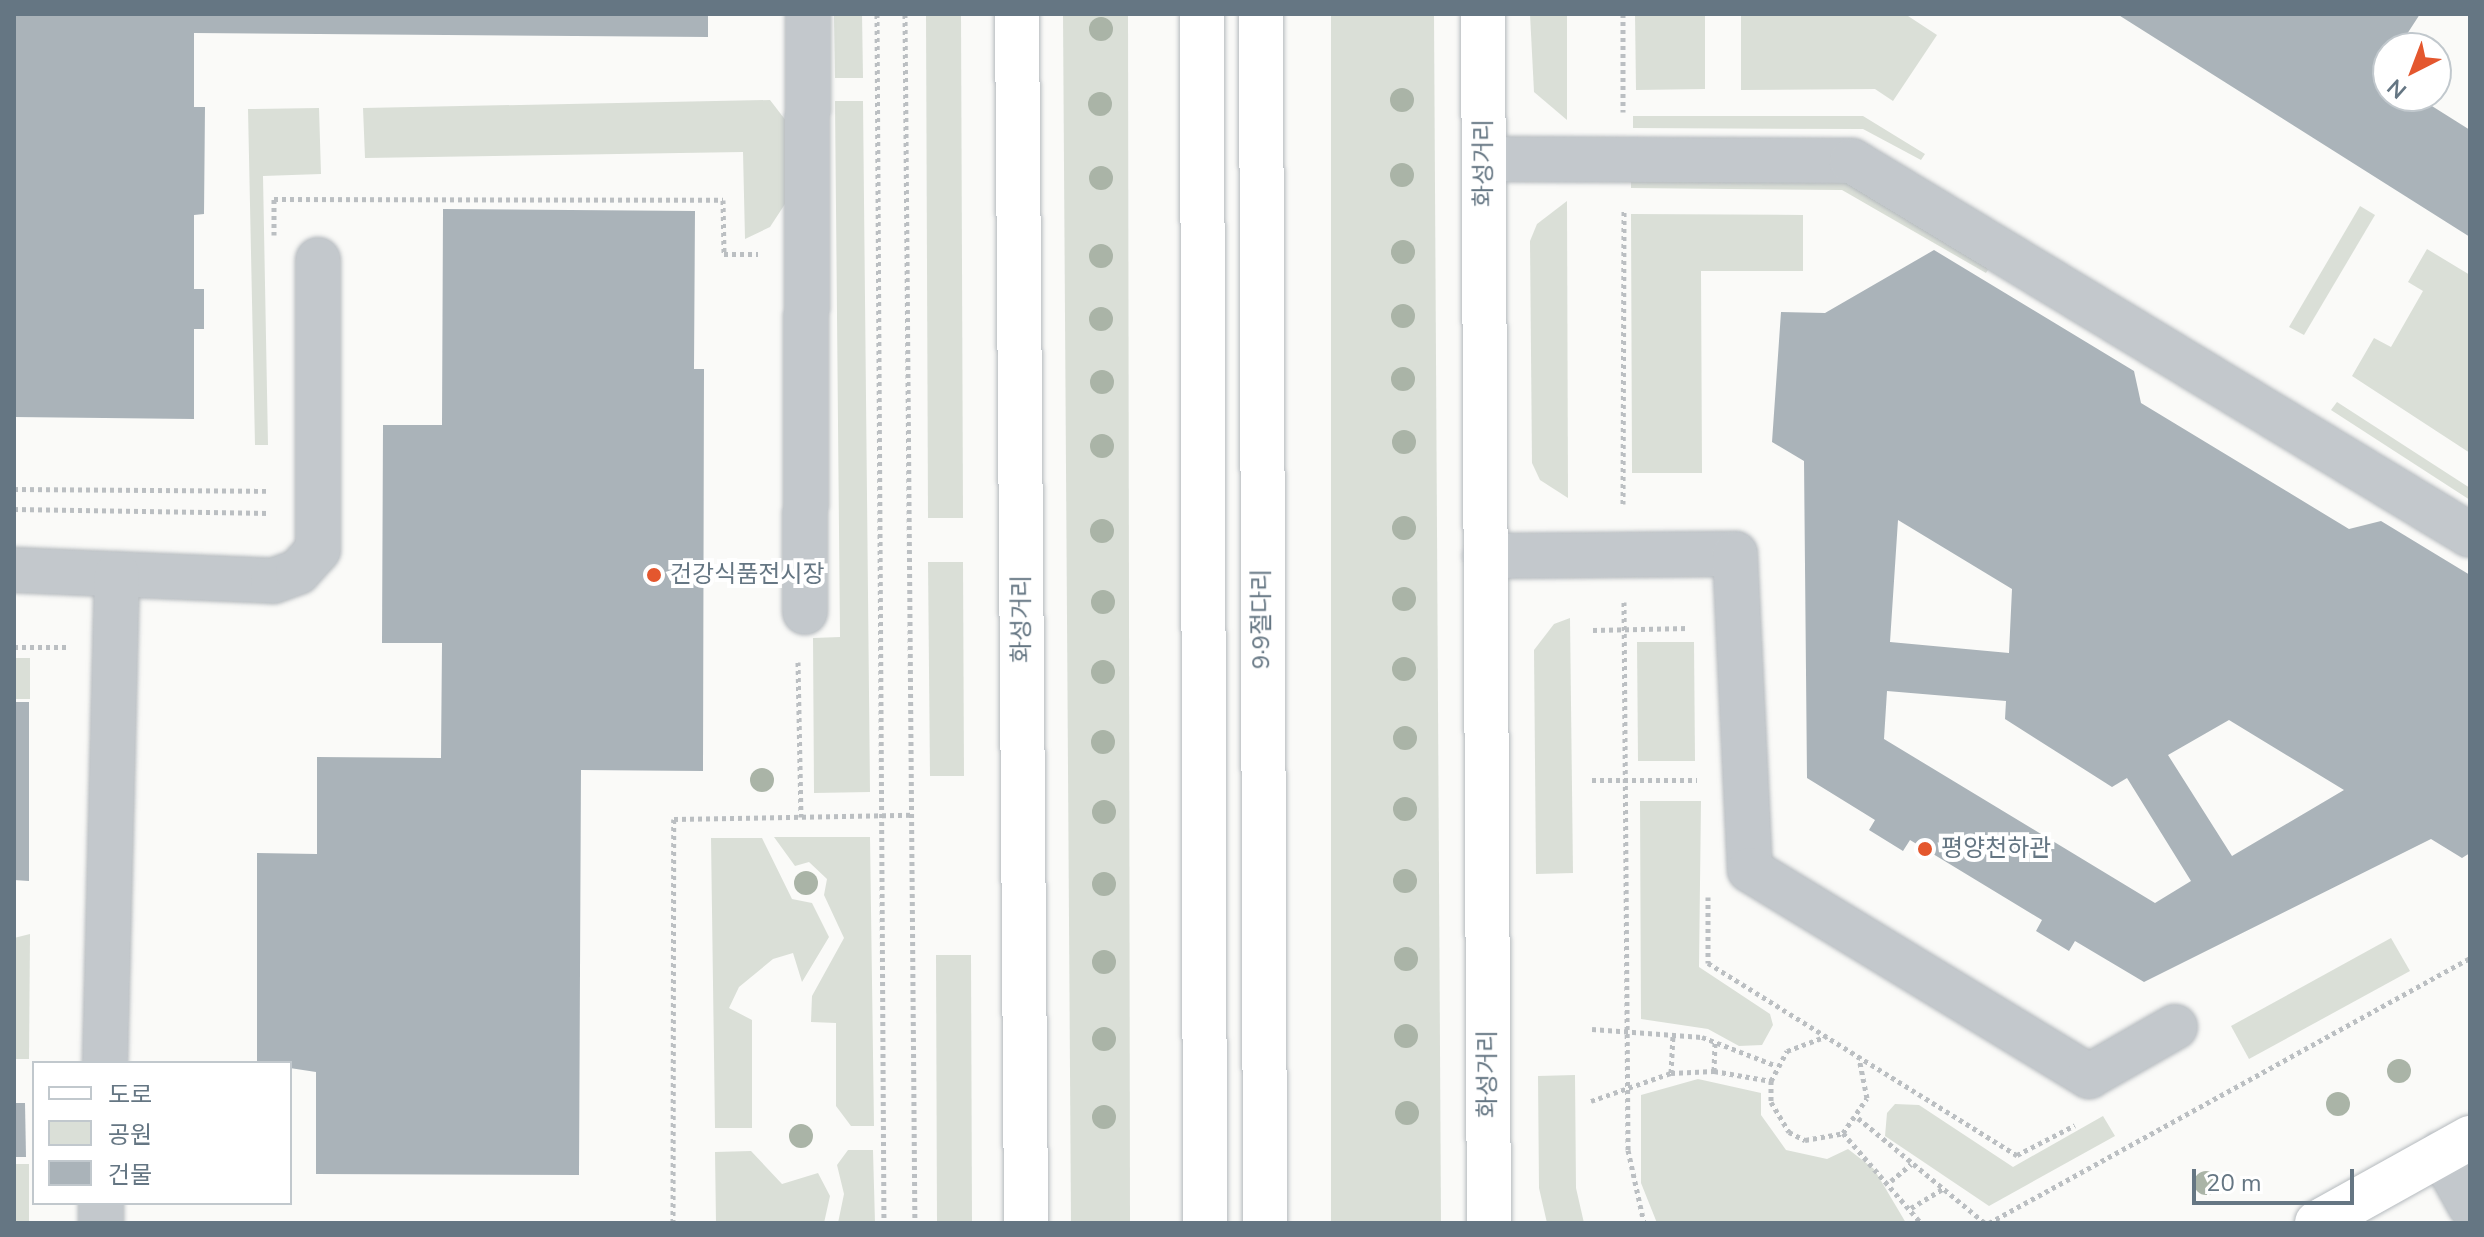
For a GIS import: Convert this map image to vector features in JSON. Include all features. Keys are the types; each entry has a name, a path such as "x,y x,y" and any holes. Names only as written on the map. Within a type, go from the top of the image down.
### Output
{"main road":[{"name":"화성거리","path":"1017,14 1026,1223"},
{"path":"1202,14 1205,1223"},
{"name":"9·9절다리","path":"1261,14 1265,1223"},
{"name":"화성거리","path":"1483,14 1489,1223"},
{"path":"2317,1223 2456,1145"}],"street":[{"path":"805,612 808,14"},
{"path":"1484,159 1826,157 1875,170 2470,535"},
{"path":"14,570 273,581 298,572 318,550 318,260"},
{"path":"1485,556 1735,554 1750,870 2089,1076 2175,1027"},
{"path":"105,1061 117,574"},
{"path":"2456,1145 2470,1205"}],"path":[{"path":"877,14 884,1223"},
{"path":"905,14 915,1223"},
{"path":"1623,14 1627,1086 1631,1186 1644,1223"},
{"path":"274,245 274,199 723,200 724,254 807,255"},
{"path":"14,489 275,491 275,476"},
{"path":"14,509 318,514"},
{"path":"801,817 797,642 805,612"},
{"path":"1592,780 1706,780"},
{"path":"673,1223 674,819 912,815"},
{"path":"1858,1118 1987,1223 2470,958"},
{"path":"1592,1029 1673,1034 1715,1041 1777,1066"},
{"path":"1671,1073 1673,1034"},
{"path":"1827,1036 1805,1040 1777,1066 1771,1081 1771,1102 1789,1132 1805,1140 1843,1133 1858,1118 1868,1080 1859,1057"},
{"path":"1714,1071 1715,1041"},
{"path":"1591,1101 1671,1073 1714,1071 1771,1081"},
{"path":"1843,1133 1891,1181 1921,1223"},
{"path":"1891,1181 1911,1164"},
{"path":"1911,1208 1944,1188"}],"green space":[{"path":"834,14 862,14 863,78 835,78"},
{"path":"926,14 961,14 963,518 928,518"},
{"path":"1063,14 1128,14 1130,1223 1071,1223"},
{"path":"1331,14 1434,14 1441,1223 1331,1223"},
{"path":"1530,14 1567,14 1567,120 1534,92"},
{"path":"1635,14 1705,14 1705,89 1636,90"},
{"path":"1741,14 1905,14 1937,35 1893,101 1875,89 1741,90"},
{"path":"770,100 787,122 785,204 770,227 745,239 743,152 365,158 363,108"},
{"path":"835,101 863,101 870,792 814,793 813,638 840,637"},
{"path":"319,108 321,174 263,176 268,445 255,445 248,109"},
{"path":"1633,116 1863,116 1925,154 1921,160 1863,129 1633,128"},
{"path":"1631,180 1846,181 1991,265 1986,273 1842,190 1631,188"},
{"path":"1567,201 1568,498 1540,480 1532,463 1530,241 1537,224"},
{"path":"2360,206 2375,215 2304,335 2289,327"},
{"path":"1631,214 1803,215 1803,271 1701,271 1702,473 1632,473"},
{"path":"2427,249 2470,275 2470,453 2352,376 2374,338 2391,347 2423,291 2408,282"},
{"path":"2337,402 2470,488 2470,500 2331,410"},
{"path":"928,562 963,562 964,776 930,776"},
{"path":"1570,618 1573,873 1536,874 1534,650 1554,624"},
{"path":"1637,642 1694,642 1695,761 1638,761"},
{"path":"14,658 30,658 30,699 14,699"},
{"path":"1640,801 1701,801 1699,967 1770,1014 1773,1025 1762,1045 1739,1046 1708,1029 1641,1019"},
{"path":"774,837 870,837 874,1126 851,1126 836,1106 836,1023 811,1022 812,996 844,938 824,895 827,879 809,862 795,866"},
{"path":"711,838 762,838 792,899 812,903 829,937 802,982 793,953 773,959 739,987 729,1008 752,1020 752,1128 715,1128"},
{"path":"30,934 29,1059 14,1059 14,938"},
{"path":"2391,938 2410,971 2249,1059 2231,1026"},
{"path":"936,955 971,955 972,1223 937,1223"},
{"path":"1575,1075 1576,1188 1584,1223 1547,1223 1539,1188 1538,1076"},
{"path":"1698,1079 1761,1093 1761,1115 1786,1150 1827,1159 1848,1149 1874,1169 1906,1223 1657,1223 1641,1183 1641,1095"},
{"path":"1895,1104 1919,1105 2013,1167 2103,1116 2115,1136 1989,1206 1885,1136 1887,1113"},
{"path":"848,1150 873,1150 875,1223 838,1223 844,1194 837,1165"},
{"path":"751,1151 782,1184 818,1173 830,1196 824,1223 716,1223 715,1152"},
{"path":"14,1164 29,1164 29,1223 14,1223"}],"building":[{"path":"14,14 708,14 708,37 194,33 194,107 205,107 204,214 194,215 194,289 204,289 204,329 194,329 194,419 14,417"},
{"path":"2117,14 2420,14 2408,32 2372,32 2372,112 2441,112 2470,130 2470,237"},
{"path":"443,209 695,211 694,369 704,369 703,771 581,770 579,1175 316,1174 316,1072 292,1068 292,1061 257,1061 257,853 317,854 317,757 441,758 442,643 382,643 383,425 442,425"},
{"path":"1934,250 2134,371 2141,403 2349,529 2381,521 2470,575 2470,853 2462,858 2431,839 2144,982 2075,941 2069,951 2036,931 2042,920 1910,840 1903,851 1869,830 1875,820 1807,778 1804,461 1772,442 1781,312 1825,313","holes":["1898,520 2012,589 2009,653 1890,642","1887,691 2006,701 2005,719 2112,787 2127,778 2191,881 2155,903 1884,739","2229,720 2344,790 2232,856 2168,755"]},
{"path":"14,702 29,702 29,881 14,880"},
{"path":"14,1103 25,1103 26,1157 14,1157"}],"place":[{"name":"건강식품전시장","path":"654,575"},
{"name":"평양천하관","path":"1925,849"}]}
